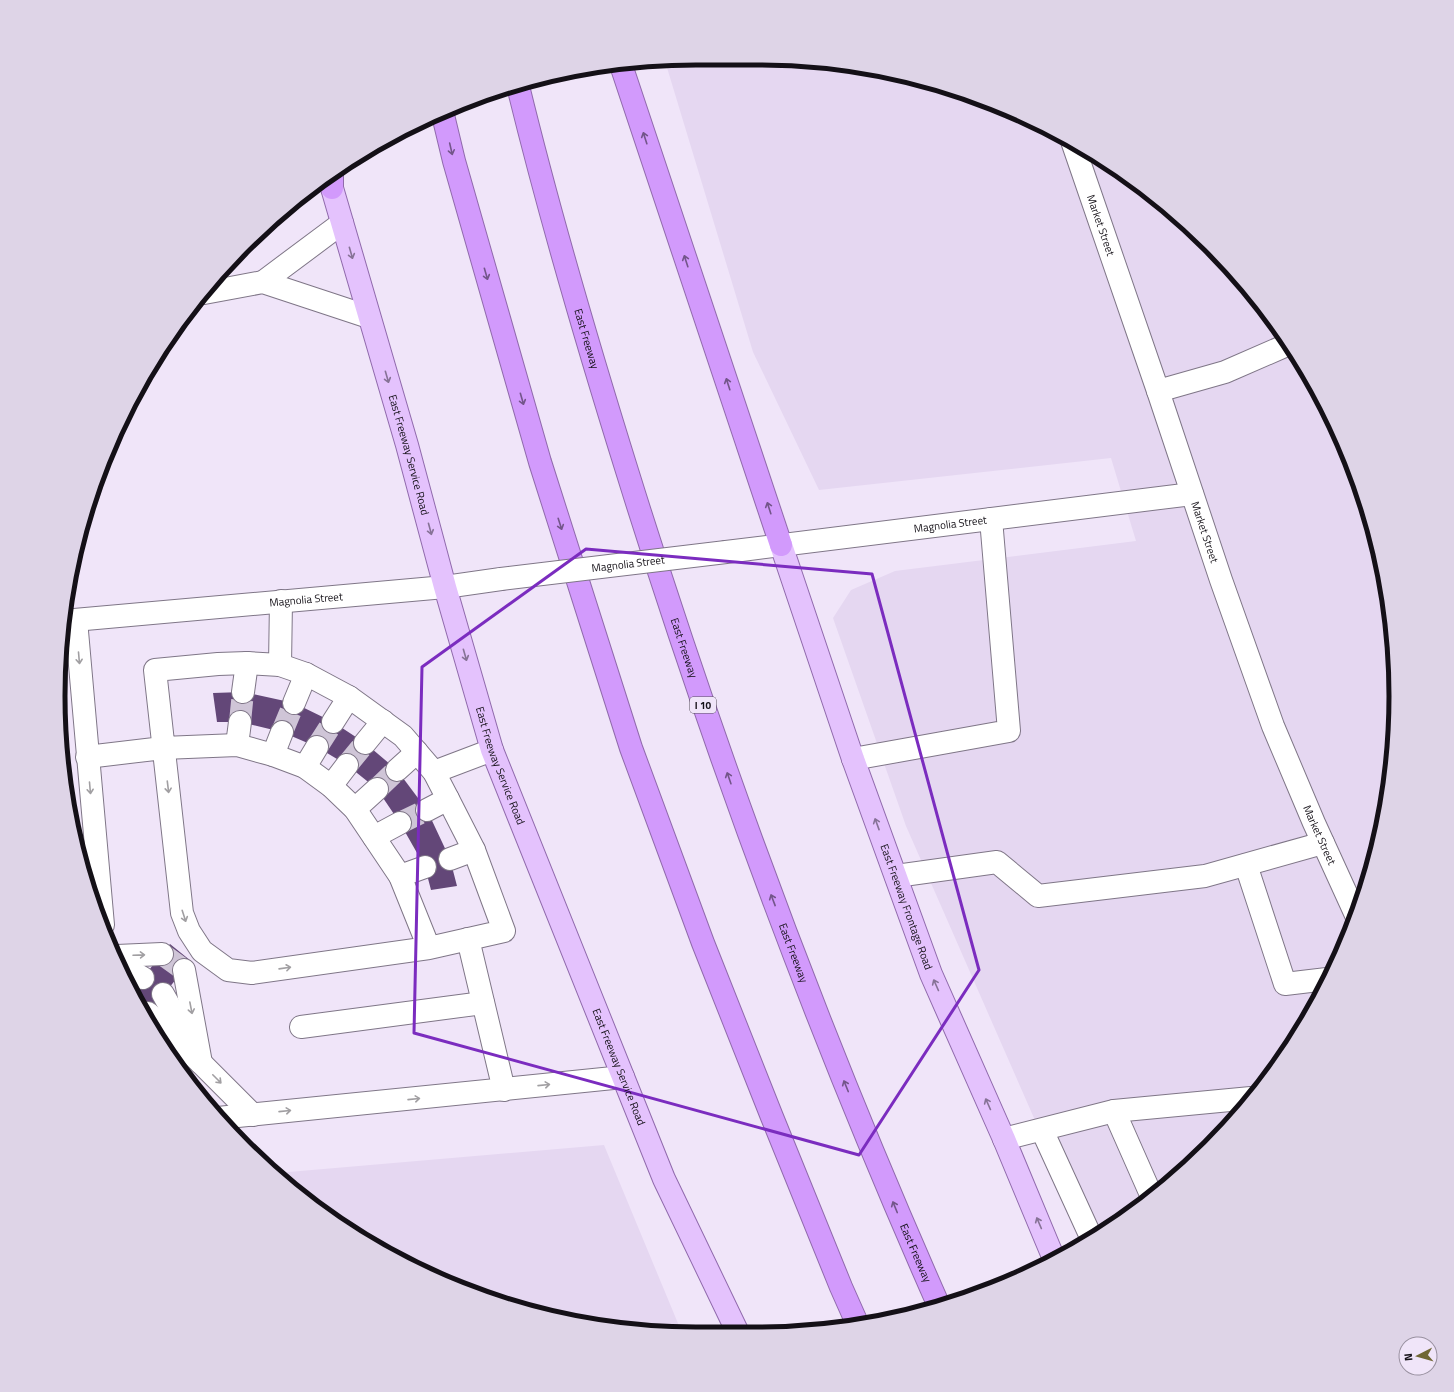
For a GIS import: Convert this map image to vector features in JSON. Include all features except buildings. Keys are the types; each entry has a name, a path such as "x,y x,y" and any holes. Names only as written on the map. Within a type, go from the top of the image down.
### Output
{"highway":[{"path":"623,69 781,545"},
{"name":"East Freeway","path":"519,91 530,135 595,367 687,658 754,848 818,1018 901,1221 937,1301"},
{"path":"444,118 454,161 540,462 632,748 706,950 769,1110 855,1320"}],"main road":[{"name":"East Freeway Service Road","path":"331,181 342,223 407,445 445,586 492,750 664,1179 735,1327"},
{"name":"East Freeway Frontage Road","path":"781,545 853,759 931,974 1004,1139 1052,1254"}],"street":[{"name":"Market Street","path":"1075,151 1221,580 1273,726 1353,908"},
{"path":"212,291 263,282 342,223"},
{"path":"263,282 369,317"},
{"path":"1158,391 1225,372 1284,346"},
{"name":"Magnolia Street","path":"69,620 445,586 1192,494"},
{"path":"853,759 1009,731 991,519"},
{"path":"280,665 281,601"},
{"path":"69,622 87,757 101,907"},
{"path":"243,692 247,663"},
{"path":"247,663 280,665 306,674 349,697 403,736 434,772 474,850 504,931 429,948 252,973 228,970 202,951 189,931 182,913 155,670 218,664 247,663"},
{"path":"294,703 306,674"},
{"path":"333,722 349,697"},
{"path":"365,743 383,721"},
{"path":"237,745 240,722"},
{"path":"273,755 282,732"},
{"path":"87,757 163,748 237,745 273,755 305,767 331,786 355,809 400,876 429,948"},
{"path":"305,767 317,747"},
{"path":"434,772 492,750"},
{"path":"397,770 417,752"},
{"path":"331,786 347,765"},
{"path":"355,809 377,789"},
{"path":"427,810 448,799"},
{"path":"374,837 400,823"},
{"path":"896,876 997,862 1038,896 1205,876 1323,842"},
{"path":"450,859 474,850"},
{"path":"1246,864 1285,984 1321,980"},
{"path":"400,876 425,867"},
{"path":"468,939 504,1090"},
{"path":"121,956 162,954"},
{"path":"127,969 143,978"},
{"path":"184,970 201,1063"},
{"path":"163,994 201,1063"},
{"path":"301,1027 483,1003"},
{"path":"154,1019 253,1115"},
{"path":"174,1052 201,1063"},
{"path":"182,1062 201,1063"},
{"path":"227,1117 504,1090 623,1076"},
{"path":"1004,1139 1114,1111 1243,1099"},
{"path":"1114,1111 1149,1191"},
{"path":"1042,1130 1089,1233"}],"highlighted area":[{"path":"586,549 872,574 979,970 859,1155 414,1033 422,667"}],"shaded area":[{"path":"666,66 799,66 840,70 881,77 961,98 999,113 1037,130 1109,171 1142,195 1204,250 1259,312 1283,345 1324,417 1356,493 1377,573 1384,614 1388,655 1389,696 1388,737 1384,778 1377,819 1356,899 1324,975 1283,1047 1259,1080 1204,1142 1174,1170 1142,1197 1109,1221 1085,1235 906,826 833,618 851,590 895,571 1136,541 1111,458 819,490 753,352"},
{"path":"604,1145 679,1327 614,1322 573,1315 493,1294 417,1262 380,1242 345,1221 312,1197 283,1172"}],"tunnel":[{"path":"240,722 243,692"},
{"path":"282,732 294,703"},
{"path":"317,747 333,722"},
{"path":"347,765 365,743"},
{"path":"377,789 397,770"},
{"path":"400,823 427,810"},
{"path":"162,954 184,970"}]}
